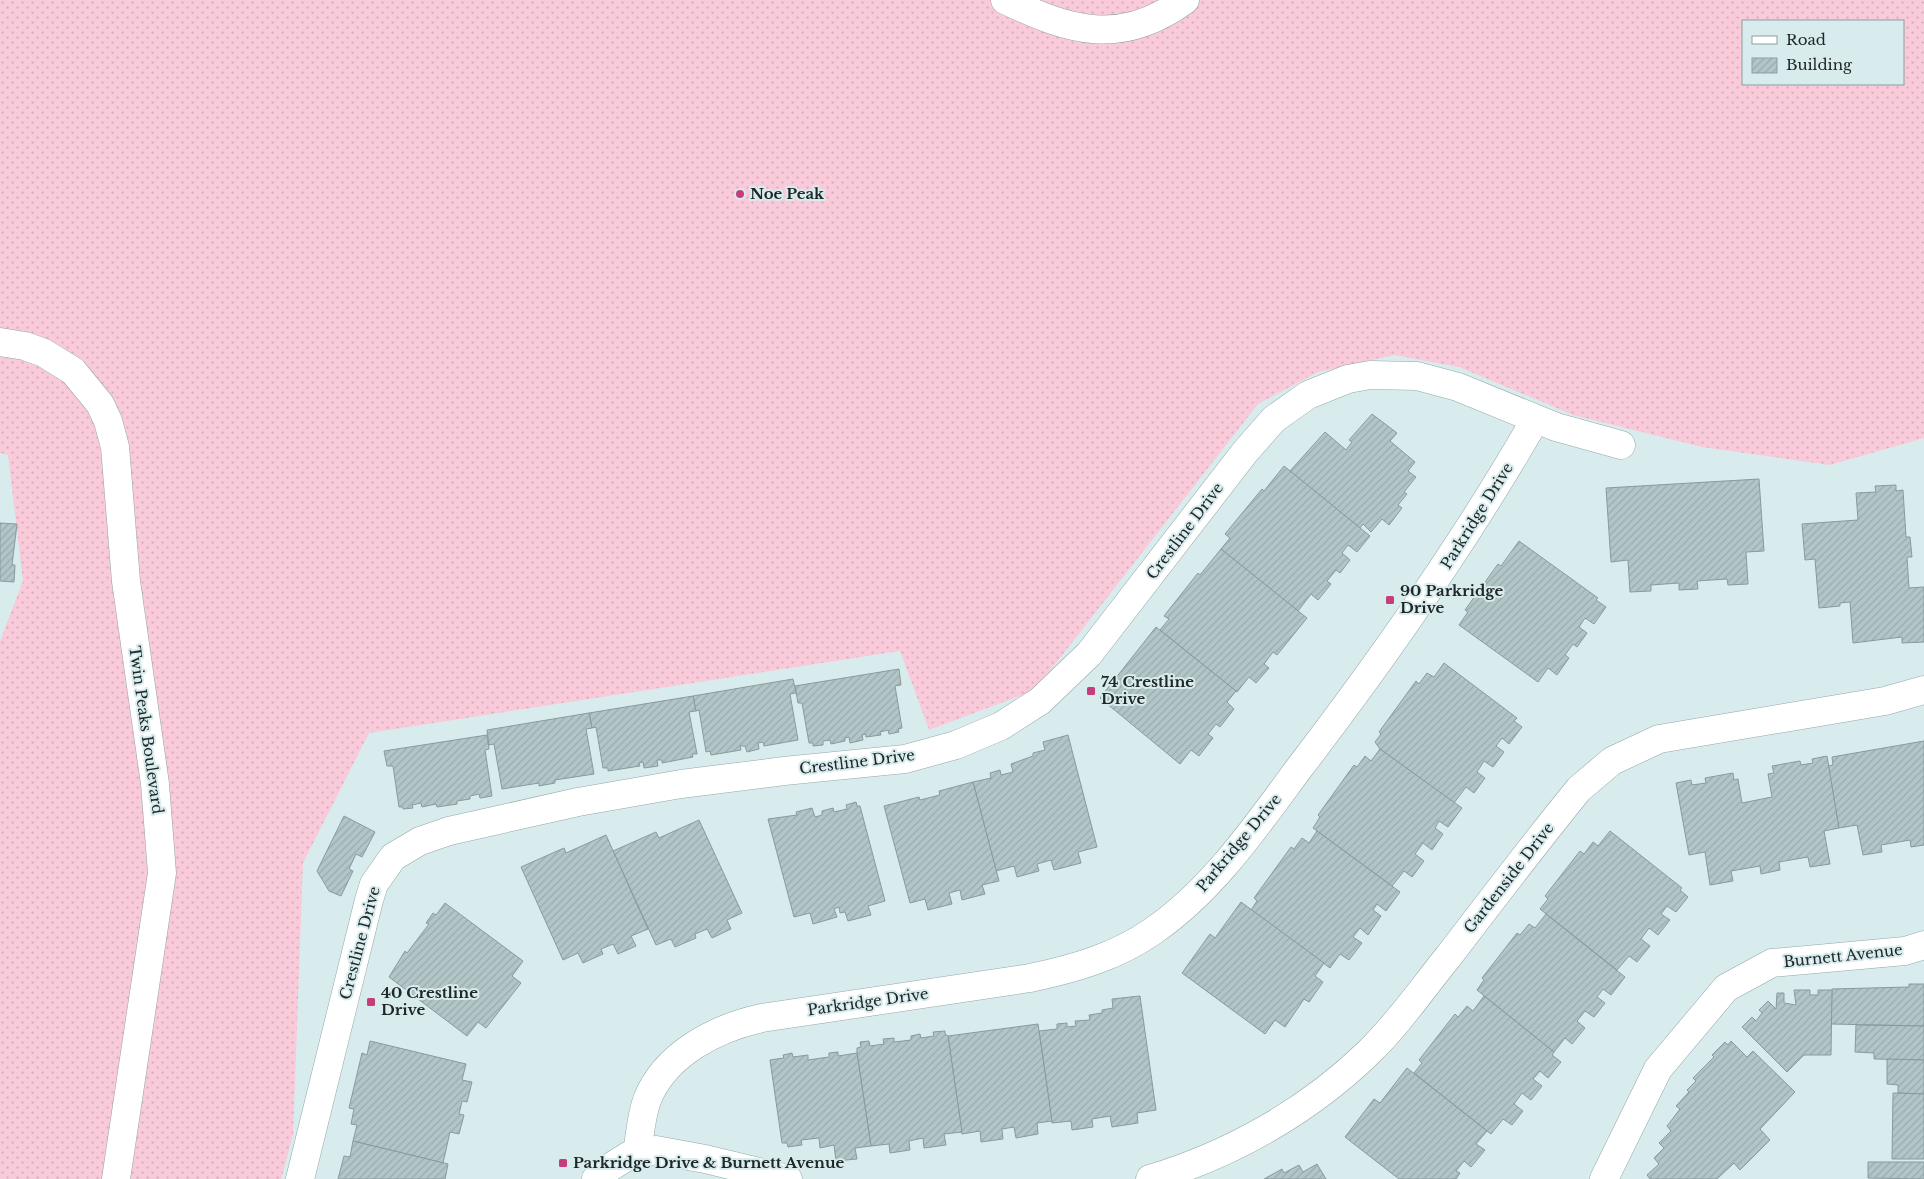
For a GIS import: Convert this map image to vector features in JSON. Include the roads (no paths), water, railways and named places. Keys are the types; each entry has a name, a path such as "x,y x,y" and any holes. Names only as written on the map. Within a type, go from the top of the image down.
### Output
{"street":[{"path":"1005,0 1068,26 1106,30 1143,23 1158,17 1185,0"},
{"name":"Twin Peaks Boulevard","path":"0,342 25,346 44,353 73,372 100,404 108,421 115,447 126,581 155,784 162,873 156,927 116,1179"},
{"name":"Crestline Drive","path":"300,1179 368,900 383,870 393,857 406,848 449,831 588,801 730,778 905,759 956,745 1001,726 1040,701 1089,654 1245,452 1274,419 1308,395 1348,379 1370,375 1418,376 1458,387 1535,420 1621,445"},
{"name":"Parkridge Drive","path":"637,1153 646,1102 658,1080 697,1043 728,1028 762,1018 1030,978 1072,968 1116,952 1153,931 1170,918 1203,888 1234,853 1377,666 1449,562 1535,420"},
{"name":"Gardenside Drive","path":"1150,1179 1199,1162 1254,1136 1311,1099 1354,1066 1410,1005 1575,793 1590,778 1612,761 1646,744 1672,736 1885,701 1924,690"},
{"name":"Burnett Avenue","path":"1604,1179 1658,1069 1726,988 1772,963 1905,951 1924,945"},
{"path":"596,1179 611,1166 637,1153 663,1150 788,1179"}],"place":[{"name":"Noe Peak","path":"740,194"},
{"name":"90 Parkridge Drive","path":"1390,600"},
{"name":"74 Crestline Drive","path":"1091,691"},
{"name":"40 Crestline Drive","path":"371,1002"},
{"name":"Parkridge Drive & Burnett Avenue","path":"563,1163"}]}
